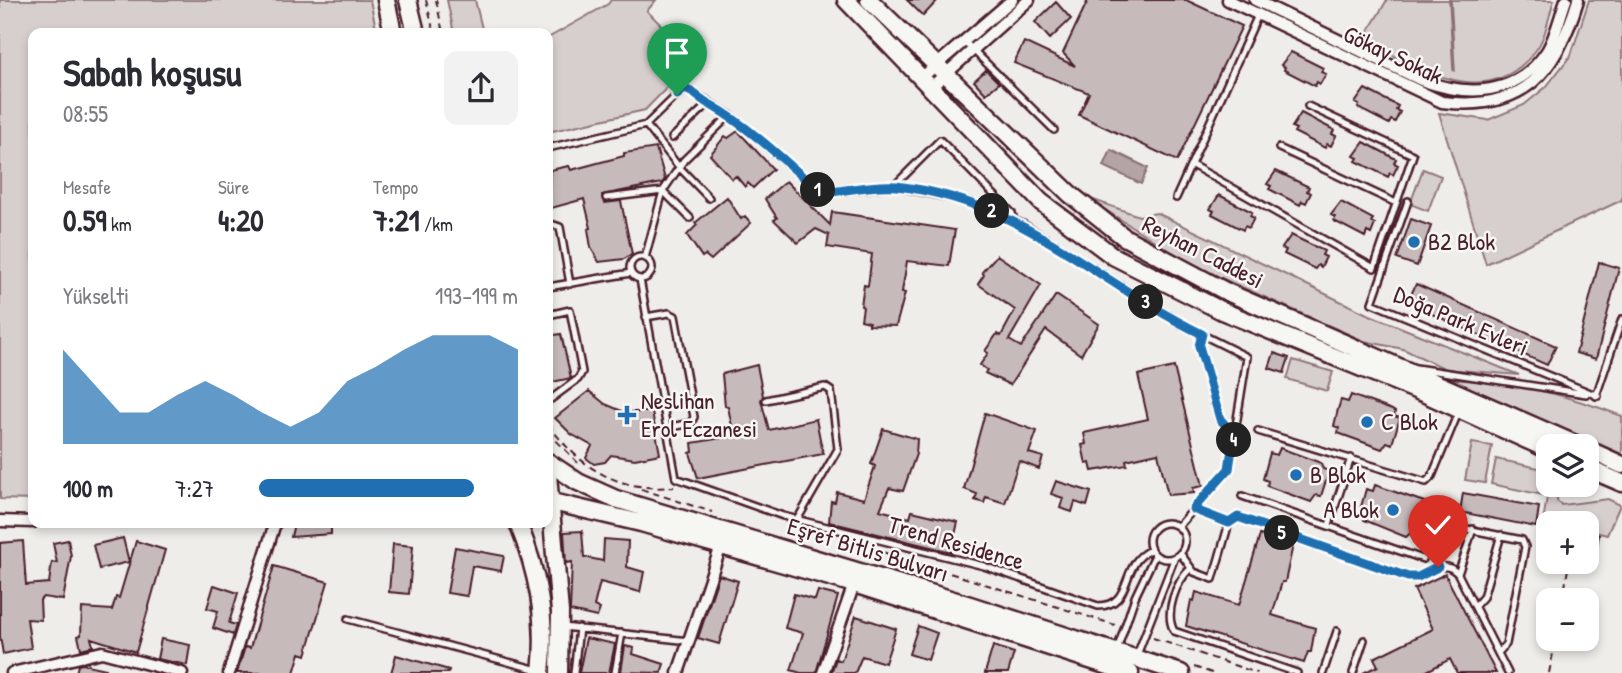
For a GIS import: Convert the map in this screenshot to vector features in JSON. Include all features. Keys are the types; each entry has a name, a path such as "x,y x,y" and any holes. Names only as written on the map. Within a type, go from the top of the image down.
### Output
{"main road":[{"path":"386,0 392,28"},
{"path":"408,0 415,28"},
{"name":"Reyhan Caddesi","path":"846,0 1041,202 1113,256 1222,311 1547,434"},
{"name":"Reyhan Caddesi","path":"869,0 1070,194 1124,237 1227,292 1399,366 1536,443"},
{"path":"1599,454 1622,465"},
{"name":"Eşref Bitlis Bulvarı","path":"553,465 578,482 616,499 970,605 1116,652 1133,666"},
{"path":"1599,472 1622,483"},
{"name":"Eşref Bitlis Bulvarı","path":"553,502 721,546 1133,666 1181,673"},
{"path":"520,528 534,564 543,625 541,672"},
{"path":"551,528 560,626 559,673"}],"street":[{"path":"925,83 941,69 964,41 1012,0"},
{"path":"941,69 972,50 1028,0"},
{"name":"Gökay Sokak","path":"1228,0 1442,102 1485,104 1518,92 1536,81 1561,49 1578,0"},
{"name":"Gökay Sokak","path":"1259,2 1421,80 1445,89 1470,92 1508,85 1532,67 1551,43 1566,0"},
{"path":"1258,15 1259,2"},
{"path":"0,521 28,522"},
{"path":"229,673 273,528"},
{"path":"678,673 721,546"},
{"path":"823,673 853,584"},
{"path":"12,673 102,652 182,673"}],"lane":[{"path":"1176,198 1258,15"},
{"path":"964,41 1054,130"},
{"path":"553,147 646,125 684,89 695,92 708,104 730,115 821,193 894,186 970,202 1014,220 1202,334 1247,357 1229,469 1178,527"},
{"path":"673,138 708,104"},
{"path":"1192,165 1374,268 1413,155 1308,106"},
{"path":"645,257 663,191 678,167 730,115"},
{"path":"646,125 678,167 709,198"},
{"path":"894,186 940,140 1012,213 1014,220"},
{"path":"1279,148 1396,203"},
{"path":"606,198 663,191"},
{"path":"663,191 690,218"},
{"name":"Doğa Park Evleri","path":"1408,201 1372,303 1598,396"},
{"path":"553,225 559,227 570,284"},
{"path":"631,273 632,261 645,257"},
{"path":"553,286 631,273 640,279 652,271 652,264 645,257"},
{"name":"Trend Residence","path":"640,279 676,478 797,520 984,566 1098,606 1118,598 1124,591 1134,561 1153,552"},
{"path":"553,314 570,310 582,372 578,379 553,398"},
{"path":"646,317 668,313 675,316 692,405 692,422 666,428"},
{"path":"1598,396 1622,319"},
{"path":"1202,334 1199,346 1220,419 1234,435"},
{"name":"Doğa Park Evleri","path":"1399,366 1598,396"},
{"path":"766,400 825,387 831,391 838,449 797,520"},
{"path":"1258,431 1426,482 1430,481 1462,403"},
{"path":"1329,525 1351,458"},
{"path":"1242,496 1423,559"},
{"path":"1193,509 1229,523"},
{"path":"1178,555 1190,569 1213,579 1229,523 1238,517 1408,577 1418,577 1447,565 1458,574 1508,673"},
{"path":"1116,652 1153,552 1149,536 1158,525 1172,524 1178,527 1185,540 1133,666"},
{"path":"1438,567 1436,562 1447,524 1520,538 1525,547 1506,644 1498,653"},
{"path":"1458,574 1473,529"},
{"path":"1475,606 1483,597 1501,535"},
{"path":"1153,552 1161,559 1178,555"},
{"path":"1190,569 1182,576 1168,615 1174,631 1297,673"},
{"path":"348,619 541,672"},
{"path":"543,625 689,641"},
{"path":"574,673 579,628"},
{"path":"1323,673 1337,631"},
{"path":"615,673 622,633"},
{"path":"1353,673 1364,640"}],"path":[{"path":"426,0 433,28"},
{"path":"436,0 442,28"},
{"path":"553,430 574,455 595,471 627,485 647,490 675,487"},
{"path":"870,548 1125,628"},
{"path":"1144,635 1257,673"},
{"path":"1549,673 1554,651"}],"shaded area":[{"path":"0,0 370,0 376,28 28,28 28,500 0,499"},
{"path":"447,0 475,0 482,28 453,28"},
{"path":"611,0 656,0 647,11 695,59 645,110 553,131 553,35"},
{"path":"1387,0 1554,0 1545,32 1536,50 1517,69 1496,80 1474,83 1429,72 1363,40"},
{"path":"1589,0 1622,0 1622,200 1486,264 1439,113 1488,120 1524,105 1546,87 1571,55"},
{"path":"1111,150 1148,168 1141,184 1104,166"},
{"path":"1423,169 1441,176 1428,211 1410,204"},
{"path":"1085,197 1139,216 1157,213 1365,313 1519,375 1446,369 1403,349 1364,341 1194,266"},
{"path":"1293,360 1333,372 1327,391 1287,379"},
{"path":"1449,379 1537,390 1622,416 1622,454 1599,444 1599,434 1576,434"},
{"path":"1472,443 1492,446 1485,483 1465,480"},
{"path":"1496,459 1536,467 1536,494 1491,484"},
{"path":"1547,497 1557,497 1557,501 1562,505 1608,499 1620,505 1607,535 1599,533 1599,511 1545,511"}],"building":[{"path":"907,0 938,0 923,16"},
{"path":"1088,0 1186,0 1242,26 1177,161 1079,115 1089,93 1014,63 1024,42 1075,66 1063,53"},
{"path":"1056,2 1071,19 1050,39 1035,22"},
{"path":"1291,52 1323,68 1321,72 1326,74 1320,84 1317,82 1315,86 1284,70 1285,67 1281,65"},
{"path":"986,70 999,83 986,94 974,81"},
{"path":"1365,89 1398,106 1396,110 1400,112 1395,122 1391,120 1389,124 1358,108 1359,105 1355,103"},
{"path":"1301,113 1334,130 1332,134 1336,136 1331,146 1327,144 1325,148 1294,132 1296,129 1292,127"},
{"path":"738,131 773,169 753,188 748,183 745,187 736,176 732,179 710,155 725,136 728,138"},
{"path":"1364,142 1396,159 1394,163 1398,165 1393,175 1390,173 1388,177 1356,161 1358,158 1354,156"},
{"path":"656,148 665,179 662,183 602,195 605,203 621,201 632,254 624,259 599,262 591,248 588,229 591,228 584,199 553,208 553,169 569,166 571,170 624,156 624,153"},
{"path":"1276,171 1309,187 1307,191 1311,193 1306,203 1302,201 1300,205 1269,189 1271,186 1267,184"},
{"path":"786,181 830,225 832,212 955,230 949,266 907,261 902,292 905,293 896,326 869,325 869,322 861,320 861,306 864,285 868,286 872,254 827,247 829,235 816,229 798,243 774,220 777,218 765,199"},
{"path":"1219,195 1252,212 1250,216 1254,218 1249,228 1245,226 1243,230 1212,214 1214,211 1210,209"},
{"path":"727,197 741,219 745,216 751,223 711,260 705,255 702,257 687,235 697,225 695,223"},
{"path":"1341,202 1373,219 1371,222 1375,224 1371,234 1367,232 1365,237 1334,221 1335,217 1331,215"},
{"name":"B2 Blok","path":"1411,219 1431,226 1417,266 1397,259"},
{"path":"1291,235 1324,251 1322,255 1326,257 1321,267 1318,265 1315,269 1284,254 1286,250 1282,248"},
{"path":"997,255 1041,285 1009,340 1021,347 1056,295 1099,324 1081,355 1046,330 1010,385 985,373 987,370 980,365 988,353 985,351 997,334 1001,336 1015,310 978,284 984,275 982,272"},
{"path":"1599,262 1619,268 1596,359 1576,353"},
{"path":"1416,284 1556,346 1547,365 1407,303"},
{"path":"561,334 571,378 553,382 553,335"},
{"path":"1274,353 1289,358 1284,373 1269,368"},
{"path":"757,365 763,396 761,400 769,430 816,419 823,454 698,478 690,453 693,452 692,443 734,436 728,407 725,406 722,374"},
{"path":"1174,367 1203,486 1193,488 1194,493 1168,495 1158,453 1126,460 1127,465 1092,471 1090,463 1086,464 1082,445 1086,444 1084,433 1148,419 1138,375"},
{"path":"589,391 605,404 624,412 652,412 660,454 635,459 611,455 605,462 594,464 586,458 592,446 571,434 555,418"},
{"name":"C Blok","path":"1351,395 1395,412 1394,416 1400,418 1392,444 1387,442 1382,449 1338,433 1339,428 1334,426 1341,400 1348,402"},
{"path":"985,413 1037,431 1029,453 1043,457 1039,469 1019,461 1005,503 986,497 984,503 975,500 977,494 964,489"},
{"path":"883,429 917,439 916,454 903,491 889,488 880,510 910,518 912,511 958,522 951,552 829,522 831,501 835,502 837,492 864,499 875,466 871,464"},
{"name":"B Blok","path":"1280,448 1321,463 1323,469 1329,471 1321,496 1316,495 1311,502 1267,486 1268,481 1263,479 1270,453 1277,455"},
{"path":"1056,481 1091,492 1087,506 1075,502 1072,512 1060,508 1063,498 1051,494"},
{"name":"A Blok","path":"1375,485 1427,503 1418,533 1413,531 1406,537 1364,520 1365,516 1359,514 1366,489 1373,491"},
{"path":"1463,493 1539,507 1536,511 1536,527 1460,512"},
{"path":"293,528 331,528 331,534 291,537"},
{"path":"582,531 584,557 603,561 604,539 628,541 627,567 644,572 640,592 600,582 594,606 600,609 597,617 570,611 572,562 566,563 564,532"},
{"path":"1260,535 1293,545 1285,582 1282,582 1272,615 1315,628 1311,652 1308,652 1304,663 1186,626 1191,600 1194,601 1196,592 1239,605"},
{"path":"123,538 129,562 99,569 93,545"},
{"path":"68,540 71,556 63,600 43,597 40,600 41,620 27,619 31,648 3,654 0,637 0,543 23,541 26,585 49,583 52,562 57,563 53,543"},
{"path":"136,541 165,550 136,652 91,638 93,646 81,649 78,636 81,635 82,608 112,610 116,597 119,598"},
{"path":"393,544 413,546 409,594 389,592"},
{"path":"455,547 504,556 501,571 472,566 467,596 447,593"},
{"path":"274,566 328,582 306,655 300,653 294,673 237,673 245,647 250,648"},
{"path":"1445,574 1496,673 1457,673 1450,659 1423,673 1363,673 1378,666 1374,658 1433,629 1414,589"},
{"path":"719,575 738,581 719,644 698,638"},
{"path":"214,585 238,593 229,623 236,625 233,635 213,628 218,611 207,608"},
{"path":"818,591 838,596 816,673 801,673 791,670 803,633 785,628 794,594 815,600"},
{"path":"856,616 896,629 885,663 862,656 855,673 831,673 836,659 841,661"},
{"path":"918,626 937,633 928,660 909,654"},
{"path":"586,638 615,644 609,673 579,673"},
{"path":"161,639 190,645 187,665 157,659"},
{"path":"625,646 634,648 633,654 664,664 661,673 621,672"},
{"path":"993,646 1014,653 1008,673 985,673"},
{"path":"396,655 449,670 448,673 391,673"},
{"path":"78,665 106,669 105,673 76,673"}],"waterway":[{"path":"1450,0 1454,70"}],"place":[{"name":"B2 Blok","path":"1414,242"},
{"name":"Neslihan Erol Eczanesi","path":"627,415"},
{"name":"C Blok","path":"1367,422"},
{"name":"B Blok","path":"1296,475"},
{"name":"A Blok","path":"1393,510"}],"route":[{"path":"677,95 684,89 695,92 708,104 730,115 821,193 894,186 970,202 1023,224 1202,334 1199,346 1202,363 1220,419 1234,435 1229,469 1193,509 1229,523 1238,517 1408,577 1418,577 1438,567"}]}
